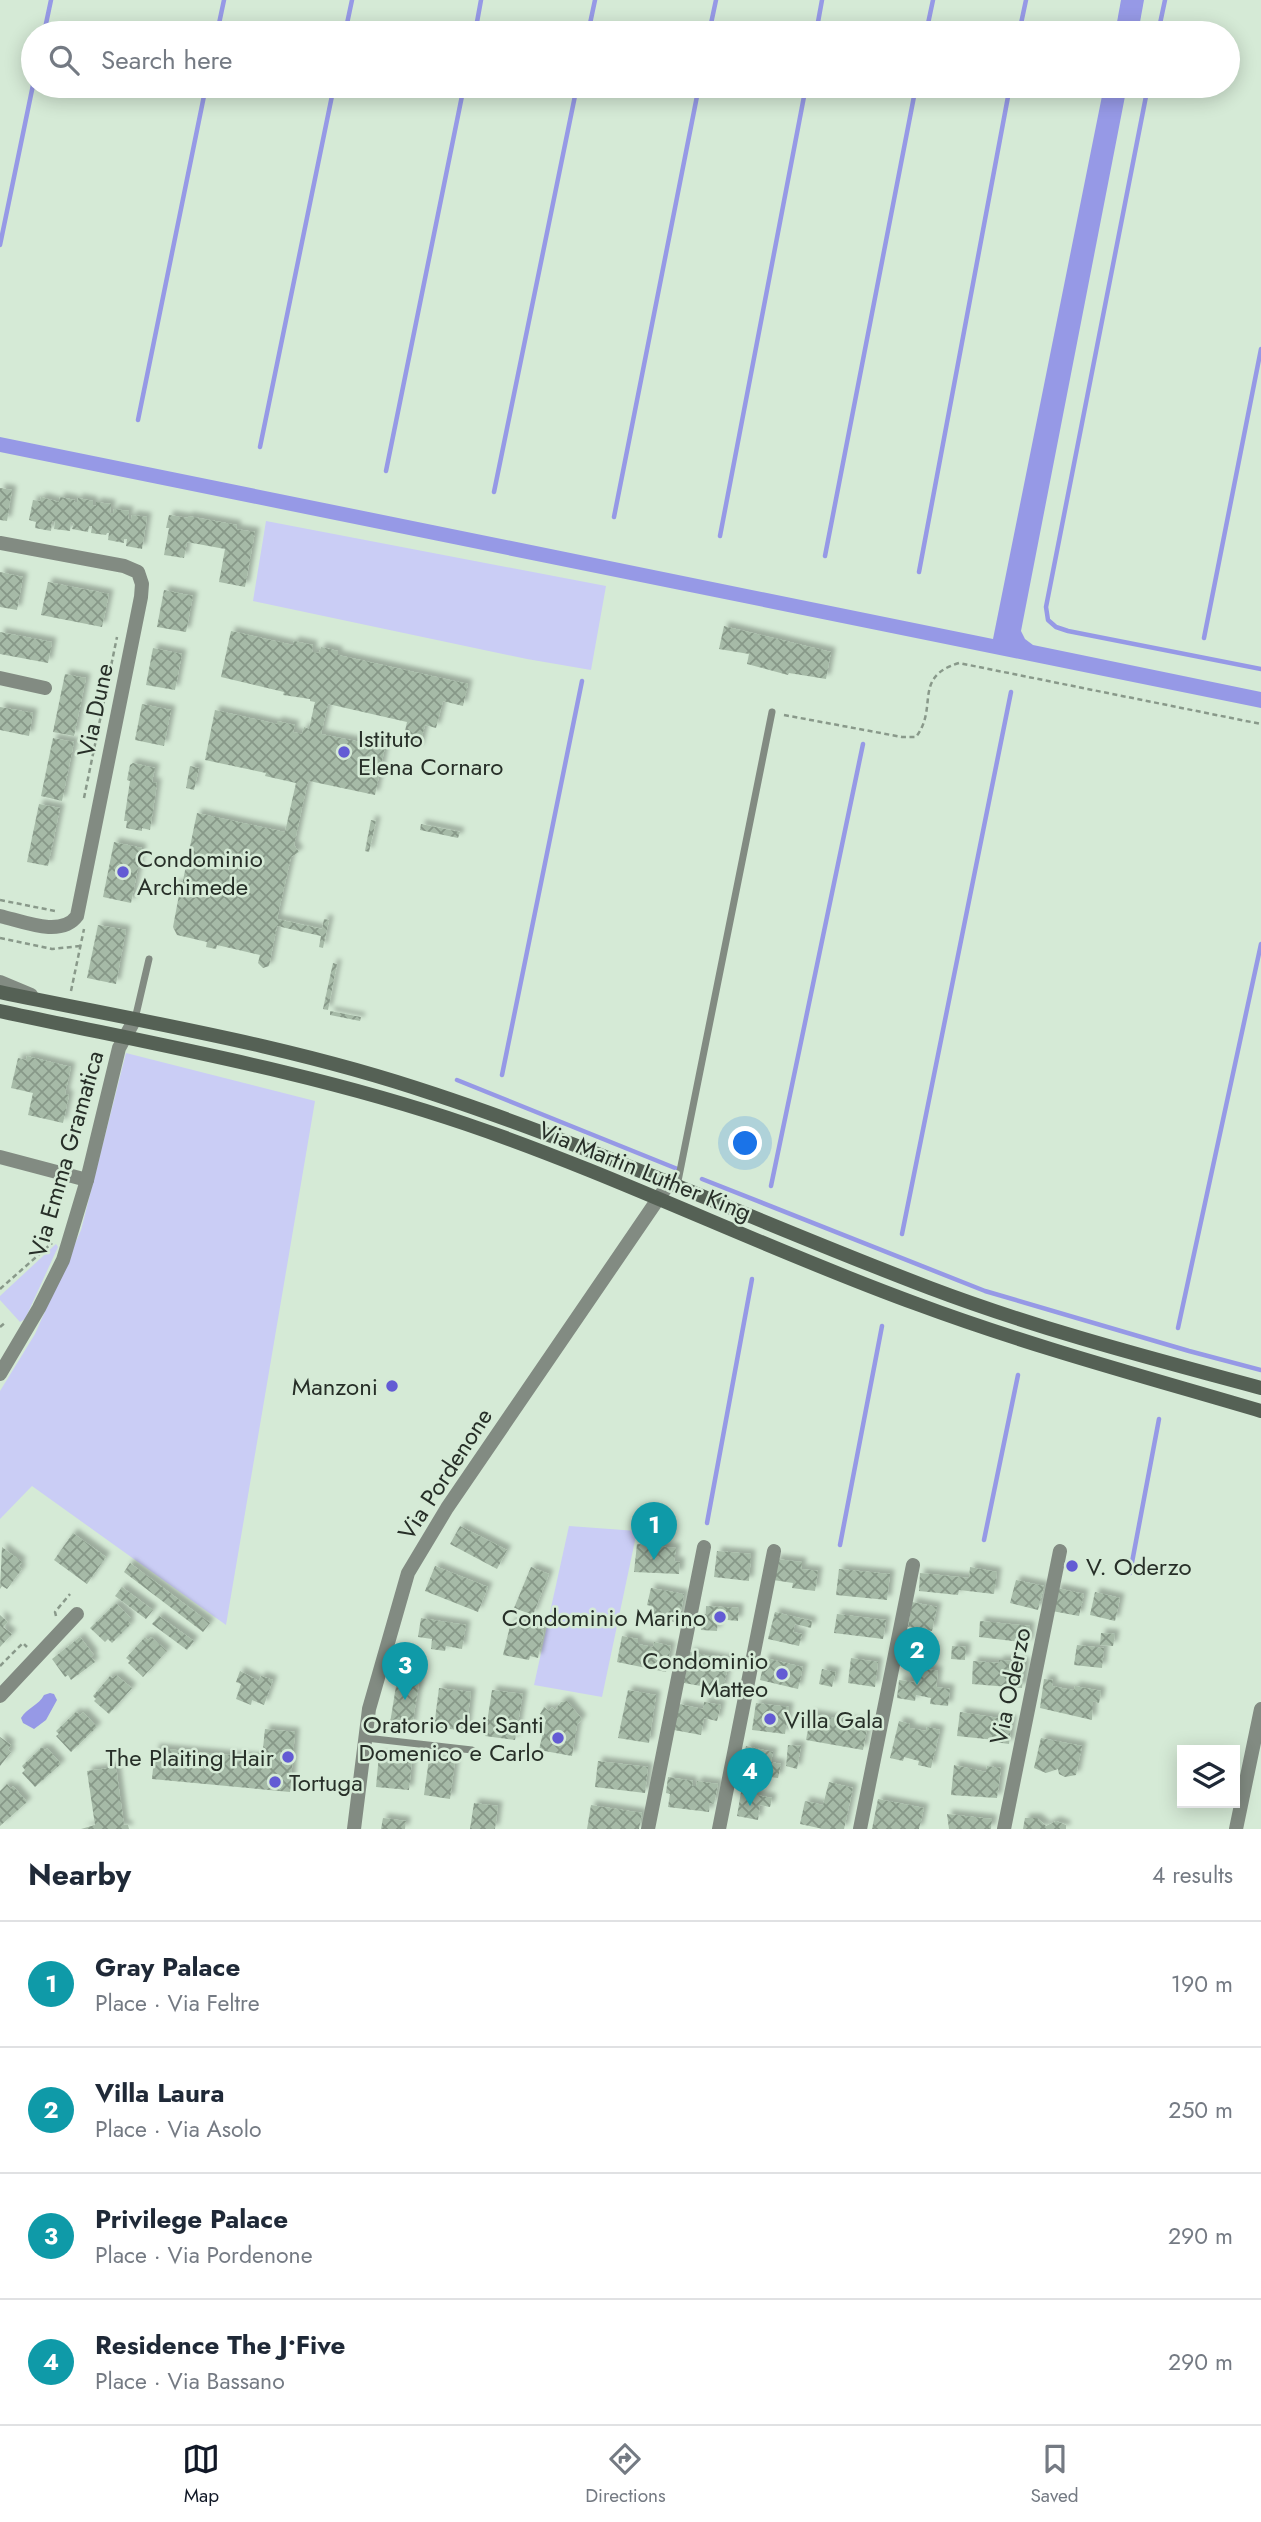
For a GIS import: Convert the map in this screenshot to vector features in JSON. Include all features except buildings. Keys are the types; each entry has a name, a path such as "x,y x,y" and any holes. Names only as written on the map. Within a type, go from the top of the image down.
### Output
{"main road":[{"name":"Via Martin Luther King","path":"0,992 298,1054 419,1089 599,1153 934,1290 1050,1330 1261,1388"},
{"name":"Via Martin Luther King","path":"0,1011 225,1057 391,1100 515,1142 918,1304 1048,1349 1261,1411"}],"street":[{"name":"Via Dune","path":"0,543 124,566 138,572 142,590 77,916 60,928 0,916"},
{"path":"0,678 45,688"},
{"path":"0,982 45,1001"},
{"name":"Via Emma Gramatica","path":"0,1374 39,1308 63,1260 87,1180 119,1048 135,1019"},
{"path":"0,1157 87,1180"},
{"name":"Via Pordenone","path":"354,1829 369,1709 408,1573 447,1508 657,1199 673,1185"},
{"path":"648,1829 704,1547"},
{"path":"719,1829 774,1551"},
{"name":"Via Oderzo","path":"1004,1829 1060,1552"},
{"path":"860,1829 913,1565"},
{"path":"0,1696 77,1615"},
{"path":"1236,1829 1261,1709"}],"lane":[{"path":"673,1185 772,712"},
{"path":"135,1019 149,959"},
{"path":"365,1738 472,1750"}],"path":[{"path":"82,810 117,635"},
{"path":"772,712 902,737 916,737 922,729 933,677 944,668 959,663 1261,724"},
{"path":"0,900 61,912"},
{"path":"0,938 51,949 80,946"},
{"path":"0,1327 6,1322"}],"shaded area":[{"path":"266,521 606,586 591,670 253,601"},
{"path":"126,1053 315,1101 226,1625 32,1486 0,1519 0,1391 35,1334 81,1230"},
{"path":"56,1244 58,1247 25,1319 20,1322 0,1300 0,1296"},
{"path":"569,1526 637,1531 602,1697 534,1685"}],"water":[{"path":"1121,0 1144,0 1140,21 1117,21"},
{"path":"1102,98 1125,98 1021,631 1025,639 1033,645 1261,692 1261,708 0,452 0,437 993,639"},
{"path":"54,1694 57,1700 46,1720 34,1729 23,1723 21,1718 44,1695"}],"waterway":[{"path":"47,21 51,0"},
{"path":"220,21 224,0"},
{"path":"348,21 352,0"},
{"path":"477,21 481,0"},
{"path":"591,21 595,0"},
{"path":"712,21 716,0"},
{"path":"818,21 822,0"},
{"path":"929,21 933,0"},
{"path":"1022,21 1026,0"},
{"path":"1161,21 1165,0"},
{"path":"0,245 30,98"},
{"path":"138,420 204,98"},
{"path":"260,447 332,98"},
{"path":"386,471 462,98"},
{"path":"494,492 575,98"},
{"path":"614,517 697,98"},
{"path":"720,536 804,98"},
{"path":"825,556 914,98"},
{"path":"919,572 1008,98"},
{"path":"1146,98 1046,607 1048,620 1056,627 1068,631 1261,669"},
{"path":"1204,638 1261,349"},
{"path":"502,1075 582,681"},
{"path":"902,1234 1011,692"},
{"path":"771,1186 863,744"},
{"path":"1178,1328 1261,944"},
{"path":"457,1080 680,1170"},
{"path":"702,1179 985,1291 1261,1370"},
{"path":"707,1523 752,1279"},
{"path":"840,1545 882,1326"},
{"path":"984,1540 1018,1375"},
{"path":"1130,1573 1159,1419"}],"place":[{"name":"Istituto Elena Cornaro","path":"344,752"},
{"name":"Condominio Archimede","path":"123,872"},
{"name":"Manzoni","path":"392,1386"},
{"name":"Gray Palace","path":"654,1560"},
{"name":"V. Oderzo","path":"1072,1566"},
{"name":"Condominio Marino","path":"720,1617"},
{"name":"Condominio Matteo","path":"782,1674"},
{"name":"Villa Laura","path":"917,1685"},
{"name":"Privilege Palace","path":"405,1700"},
{"name":"Villa Gala","path":"770,1719"},
{"name":"Oratorio dei Santi Domenico e Carlo","path":"558,1738"},
{"name":"The Plaiting Hair","path":"288,1757"},
{"name":"Tortuga","path":"275,1782"},
{"name":"Residence The J•Five","path":"750,1806"}]}
